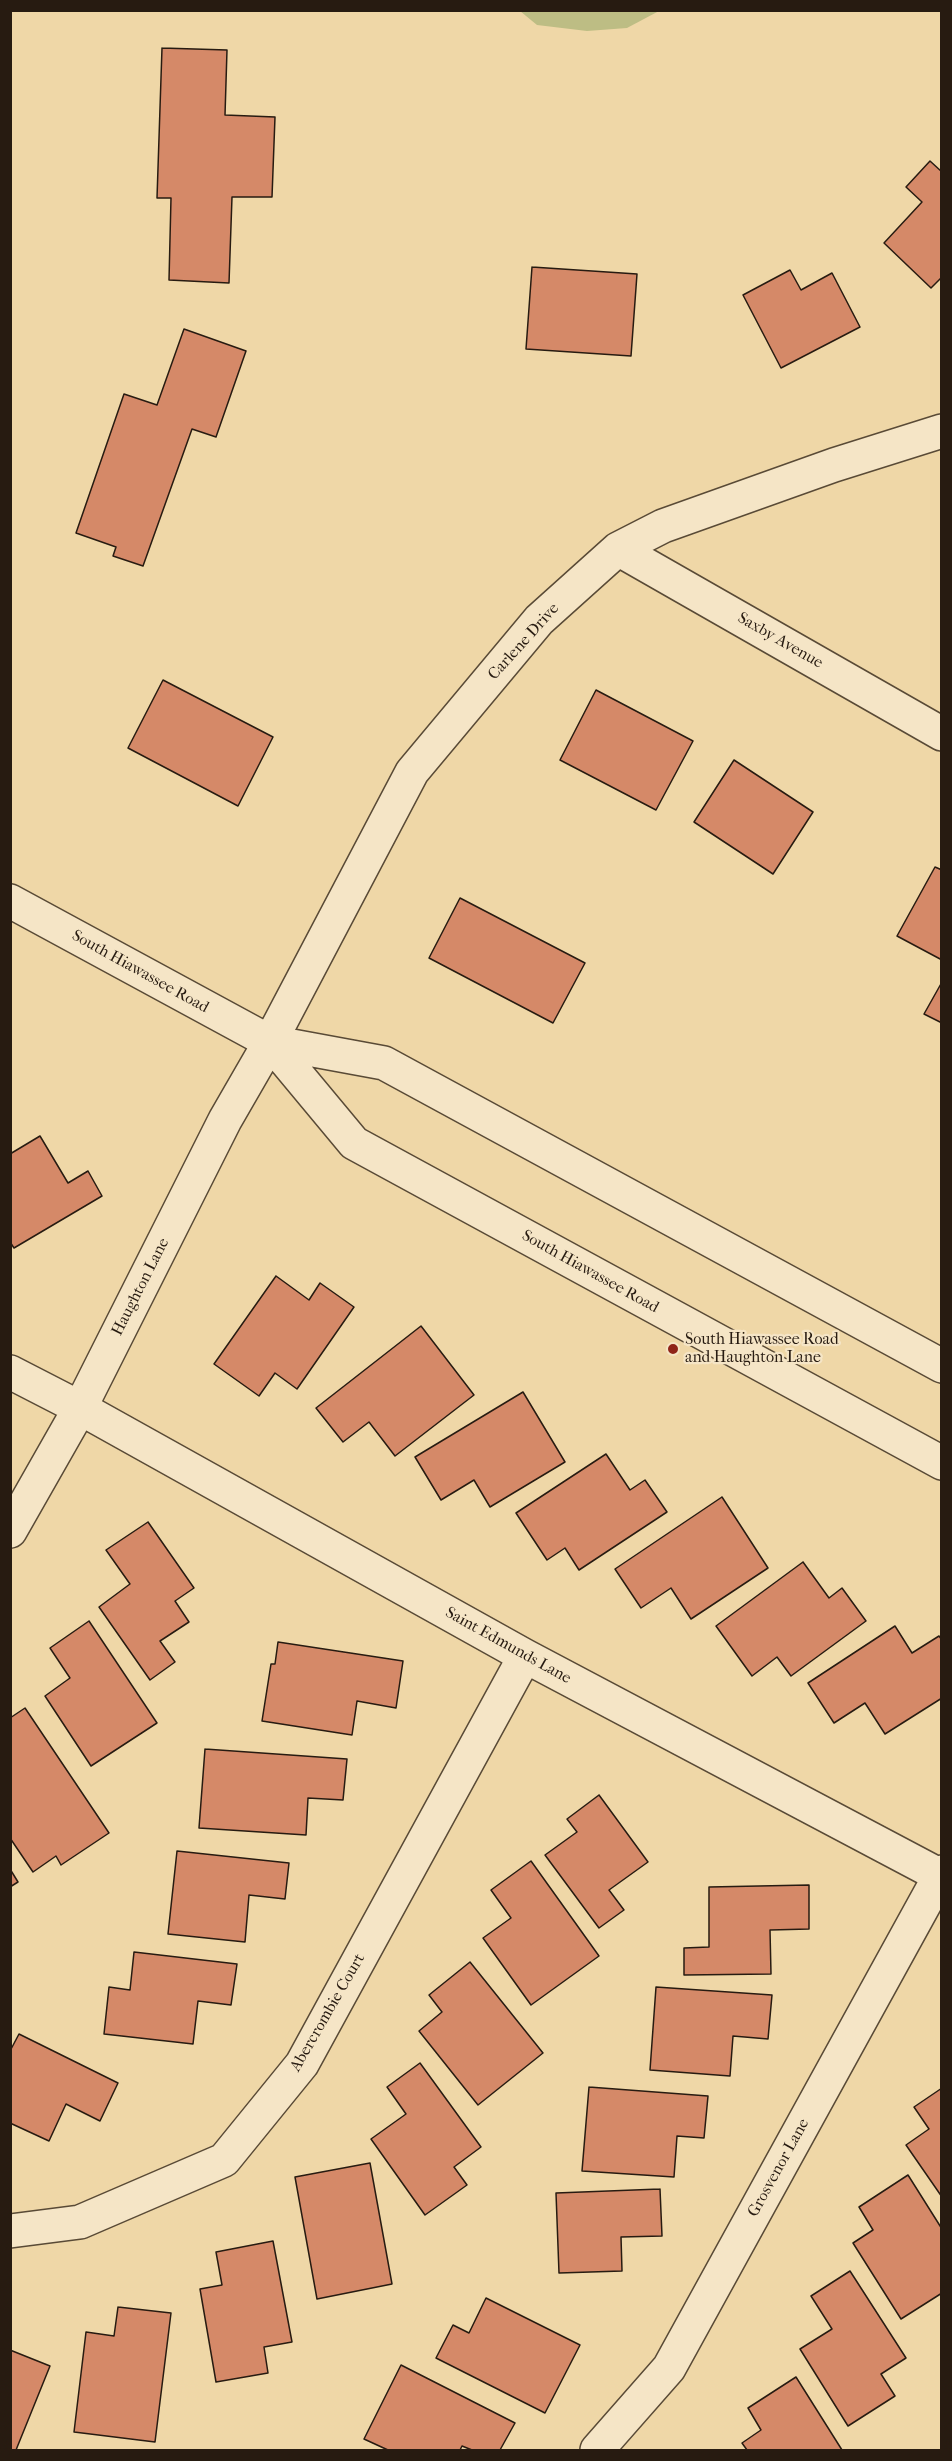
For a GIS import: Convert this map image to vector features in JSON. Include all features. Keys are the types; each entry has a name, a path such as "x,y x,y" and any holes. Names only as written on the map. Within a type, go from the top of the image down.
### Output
{"street":[{"name":"Carlene Drive","path":"270,1042 412,772 539,620 618,549 663,526 834,465 942,431"},
{"name":"Saxby Avenue","path":"618,549 942,734"},
{"name":"South Hiawassee Road","path":"10,901 270,1042 384,1063 942,1366"},
{"name":"South Hiawassee Road","path":"270,1042 354,1143 942,1463"},
{"name":"Haughton Lane","path":"10,1531 81,1408 225,1120 270,1042"},
{"name":"Saint Edmunds Lane","path":"10,1372 81,1408 525,1656 940,1873"},
{"name":"Abercrombie Court","path":"10,2231 80,2222 224,2160 302,2064 525,1656"},
{"name":"Grosvenor Lane","path":"597,2451 669,2368 940,1873"}],"green space":[{"path":"520,11 659,11 627,28 587,31 537,25"}],"building":[{"path":"162,48 227,50 225,115 275,117 272,197 232,197 229,283 169,280 171,198 157,198"},
{"path":"930,161 942,172 942,277 931,288 884,243 922,202 906,187"},
{"path":"532,267 637,274 631,356 526,349"},
{"path":"790,270 801,290 832,273 860,327 781,368 743,295"},
{"path":"184,329 246,351 216,437 192,429 143,566 113,556 116,547 76,533 124,394 157,405"},
{"path":"163,680 273,737 238,806 128,748"},
{"path":"596,690 693,741 656,810 560,760"},
{"path":"734,760 813,812 773,874 694,822"},
{"path":"935,867 942,870 942,960 897,936"},
{"path":"460,898 585,963 553,1023 429,958"},
{"path":"942,982 942,1023 924,1014"},
{"path":"40,1136 68,1183 88,1171 102,1196 14,1248 10,1242 10,1154"},
{"path":"276,1276 309,1300 320,1283 354,1307 297,1389 275,1373 259,1396 214,1364"},
{"path":"421,1326 474,1395 395,1456 369,1422 343,1442 316,1408"},
{"path":"523,1392 565,1462 490,1507 474,1480 441,1500 415,1457"},
{"path":"606,1454 630,1490 645,1480 667,1512 579,1570 565,1548 547,1560 516,1513"},
{"path":"722,1497 768,1568 691,1619 671,1588 641,1608 615,1569"},
{"path":"148,1522 194,1588 175,1601 189,1622 160,1641 175,1662 150,1680 99,1607 130,1584 106,1550"},
{"path":"803,1562 829,1598 842,1588 866,1621 791,1676 777,1657 752,1676 716,1626"},
{"path":"89,1621 157,1723 91,1766 45,1696 70,1678 50,1648"},
{"path":"895,1626 912,1653 939,1636 942,1640 942,1698 885,1734 865,1703 834,1723 808,1683"},
{"path":"278,1642 403,1661 396,1708 357,1701 352,1735 262,1721 271,1664 275,1664"},
{"path":"25,1708 109,1833 61,1865 56,1856 33,1872 10,1838 10,1718"},
{"path":"205,1749 347,1759 343,1800 308,1798 306,1835 199,1828"},
{"path":"599,1795 648,1862 609,1890 624,1910 599,1928 545,1855 577,1832 567,1819"},
{"path":"177,1851 289,1863 285,1899 249,1895 245,1942 168,1934"},
{"path":"531,1861 599,1956 531,2005 483,1938 511,1918 491,1890"},
{"path":"10,1869 18,1882 10,1887"},
{"path":"809,1885 809,1929 770,1930 771,1974 684,1975 684,1948 709,1947 709,1887"},
{"path":"134,1952 237,1964 231,2005 198,2001 193,2044 104,2034 109,1987 130,1990"},
{"path":"470,1962 543,2053 478,2105 419,2031 442,2012 429,1995"},
{"path":"656,1987 772,1995 768,2039 733,2036 730,2076 650,2070"},
{"path":"19,2034 118,2083 100,2121 66,2104 49,2141 10,2123 10,2051"},
{"path":"420,2063 481,2147 454,2167 467,2185 425,2215 371,2139 406,2114 387,2087"},
{"path":"589,2087 708,2096 704,2138 677,2136 674,2177 582,2171"},
{"path":"942,2088 942,2197 906,2145 929,2129 914,2107"},
{"path":"370,2163 392,2284 317,2299 295,2177"},
{"path":"908,2175 942,2229 942,2293 901,2319 853,2243 873,2230 859,2207"},
{"path":"660,2189 662,2236 621,2237 622,2271 559,2273 556,2193"},
{"path":"273,2241 292,2342 264,2347 268,2373 216,2382 200,2289 222,2285 216,2252"},
{"path":"850,2271 906,2358 881,2374 895,2396 848,2426 800,2349 832,2329 811,2296"},
{"path":"486,2298 580,2345 545,2413 436,2358 453,2325 469,2333"},
{"path":"118,2307 171,2313 155,2442 74,2432 86,2332 114,2336"},
{"path":"10,2350 50,2366 16,2450 10,2450"},
{"path":"401,2365 515,2423 500,2450 472,2450 462,2446 460,2450 388,2450 364,2439"},
{"path":"796,2377 842,2450 747,2450 742,2443 761,2430 748,2408"}],"place":[{"name":"South Hiawassee Road and Haughton Lane","path":"673,1349"}]}
